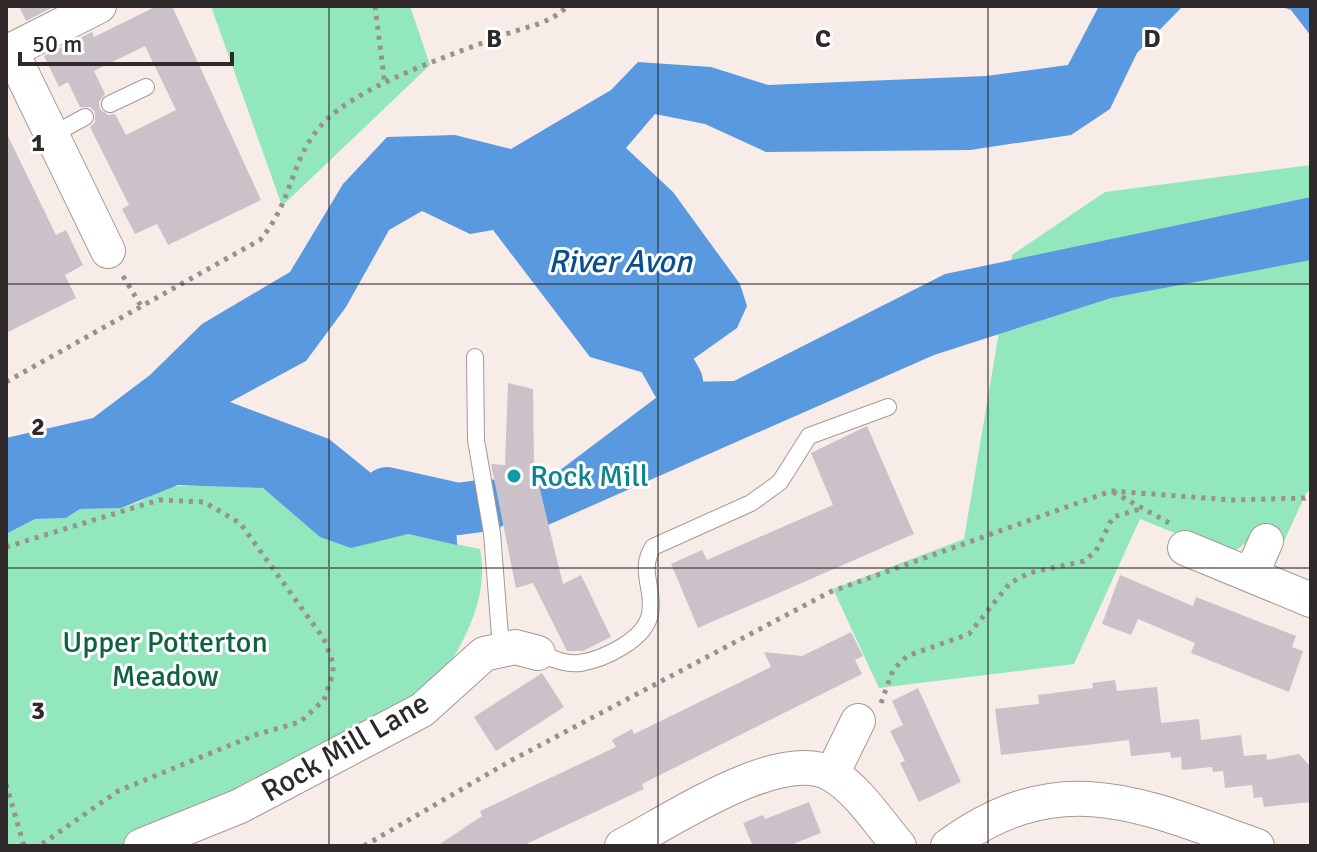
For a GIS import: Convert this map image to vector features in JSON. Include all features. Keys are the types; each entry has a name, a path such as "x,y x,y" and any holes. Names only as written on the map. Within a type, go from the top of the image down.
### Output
{"street":[{"path":"99,6 9,52 116,264"},
{"path":"1251,575 1266,541"},
{"path":"1185,548 1311,600"},
{"path":"501,648 538,653"},
{"name":"Rock Mill Lane","path":"141,846 240,806 422,710 484,654 501,648"},
{"path":"832,774 858,721"},
{"path":"622,846 763,773 806,766 832,774 848,787 899,846"},
{"path":"948,846 980,825 1039,802 1102,797 1131,802 1222,840 1257,846"}],"lane":[{"path":"110,104 146,87"},
{"path":"52,135 85,117"},
{"path":"475,357 480,465 492,533 501,648"},
{"path":"538,653 569,663 582,663 635,637 645,628 650,615 645,567 653,547 751,503 780,482 809,436 888,407"}],"path":[{"path":"375,6 385,85"},
{"path":"6,382 260,240 283,206 307,141 338,110 385,85 476,45 557,17 567,6"},
{"path":"116,264 141,306"},
{"path":"1111,491 1140,509 1185,529 1185,548"},
{"path":"364,846 512,760 830,592 1111,491 1232,500 1305,498 1311,495"},
{"path":"6,547 159,500 204,502 240,523 324,639 333,663 333,674 324,700 300,722 255,735 118,791 39,846"},
{"path":"858,721 872,727 893,670 907,656 969,634 1010,583 1029,573 1084,561 1096,551 1113,517 1140,509"},
{"path":"6,784 24,846"}],"green space":[{"path":"211,6 410,6 430,65 282,206"},
{"path":"1311,165 1311,490 1306,493 1281,548 1253,537 1230,555 1140,519 1074,664 879,688 833,589 964,539 1012,255 1105,192"},
{"name":"Upper Potterton Meadow","path":"166,487 263,488 278,497 389,537 408,534 480,549 481,587 477,605 454,658 433,690 165,828 123,846 6,846 6,534 35,519 66,518 80,509 121,508"}],"water":[{"name":"River Avon","path":"1099,6 1183,6 1137,53 1110,109 1071,135 970,150 766,152 705,124 655,114 626,148 673,192 740,284 747,306 737,328 665,379 590,357 493,230 470,234 422,211 389,230 346,307 306,361 230,402 329,439 376,477 440,492 455,491 457,545 408,534 351,548 320,537 263,488 178,485 121,508 80,509 66,518 35,519 6,534 6,438 93,418 150,375 202,324 290,272 343,184 387,137 455,135 511,149 611,90 638,62 711,67 768,85 986,76 1068,65"},
{"path":"1279,6 1311,6 1311,36 1291,10"},
{"path":"1311,197 1311,260 1111,298 934,355 548,525 539,486 677,382 734,381 945,274"}],"building":[{"path":"19,6 55,6 26,21"},
{"path":"157,6 172,6 261,200 168,245 157,224 135,234 122,209 129,205 90,127 95,122 95,112 90,107 80,107 68,82 59,87 44,56 92,32 94,37","holes":["145,46 176,110 126,135 115,114 108,115 100,109 99,102 105,94 94,71"]},
{"path":"6,132 56,235 66,230 83,265 65,275 76,298 6,333"},
{"name":"Rock Mill","path":"508,383 533,389 534,466 563,584 581,575 611,637 583,651 567,651 533,583 516,588 491,464 505,465"},
{"path":"867,426 914,534 698,628 671,564 702,550 707,560 833,505 811,453"},
{"path":"1120,575 1193,606 1196,597 1296,636 1292,647 1303,651 1289,692 1191,653 1195,643 1138,619 1131,635 1102,624"},
{"path":"851,632 863,656 855,660 862,674 642,784 644,789 522,846 437,846 482,816 480,811 616,747 612,740 632,729 634,734 771,667 764,652 802,656"},
{"path":"542,673 564,707 496,751 474,717"},
{"path":"1115,680 1117,691 1157,687 1161,723 1199,719 1201,740 1241,735 1244,756 1266,754 1267,760 1299,754 1311,767 1311,802 1264,807 1262,797 1254,798 1252,785 1225,788 1223,771 1213,772 1212,767 1182,770 1181,757 1171,758 1170,752 1131,756 1129,740 1001,755 995,709 1039,704 1038,695 1093,688 1092,683"},
{"path":"918,688 961,782 919,802 900,763 905,761 890,731 903,725 892,701"},
{"path":"809,802 821,833 788,846 753,846 743,823 763,815 765,819"}],"waterway":[{"path":"637,311 677,382"},
{"name":"River Avon","path":"387,493 458,509 487,505"}],"place":[{"name":"Rock Mill","path":"514,476"}]}
